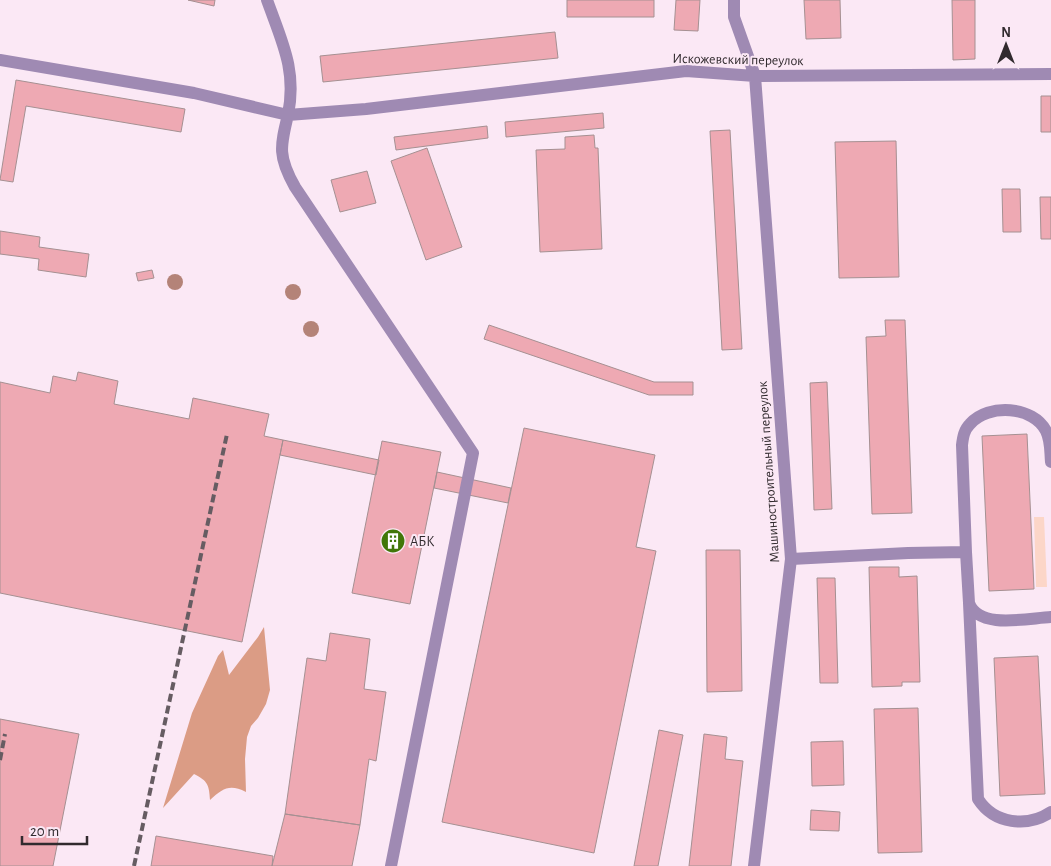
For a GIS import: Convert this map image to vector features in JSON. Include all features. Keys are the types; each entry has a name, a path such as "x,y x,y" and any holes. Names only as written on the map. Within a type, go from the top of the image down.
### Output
{"street":[{"path":"267,0 284,46 291,72 292,98 283,136 282,154 285,170 473,453 391,866"},
{"name":"Машиностроительный переулок","path":"734,0 734,17 755,76 791,559 754,866"},
{"name":"Искожевский переулок","path":"0,60 194,93 288,115 366,109 686,71 755,76 1051,74"},
{"path":"1047,816 1024,822 1012,822 994,816 978,799 966,552 962,445 964,432 980,416 1003,411 1016,411 1029,415 1039,421 1046,430 1050,442 1051,462"},
{"path":"791,559 966,552"},
{"path":"969,603 975,612 984,619 1021,620 1051,617"}],"shaded area":[{"path":"1034,517 1044,517 1047,587 1036,587"},
{"path":"264,627 270,690 266,704 251,726 247,737 245,759 246,792 235,788 227,788 210,800 207,784 194,774 163,808 192,713 218,656 223,650 229,675"}],"building":[{"path":"188,0 215,0 214,6"},
{"path":"567,0 654,0 654,17 567,17"},
{"path":"676,0 700,0 698,31 674,30"},
{"path":"804,0 840,0 841,38 806,39"},
{"path":"952,0 975,0 975,59 953,60"},
{"path":"555,32 558,58 323,82 320,56"},
{"path":"16,80 185,109 181,132 26,106 13,182 0,180"},
{"path":"1041,96 1051,96 1051,132 1041,132"},
{"path":"603,113 604,128 506,137 505,122"},
{"path":"487,126 488,138 396,150 394,137"},
{"path":"730,130 742,349 722,350 710,131"},
{"path":"594,135 595,148 598,148 602,249 540,252 536,150 565,149 565,137"},
{"path":"896,141 899,277 839,278 835,142"},
{"path":"427,148 462,247 426,260 391,161"},
{"path":"367,171 376,203 340,212 331,180"},
{"path":"1002,189 1020,189 1021,232 1003,232"},
{"path":"1040,197 1051,197 1051,239 1041,239"},
{"path":"0,231 40,237 39,247 89,254 86,277 38,270 39,259 0,254"},
{"path":"152,270 154,278 138,281 136,273"},
{"path":"885,320 905,320 912,513 872,514 866,337 886,336"},
{"path":"489,325 654,382 693,382 693,395 649,395 484,339"},
{"path":"78,372 118,381 114,404 189,419 193,398 269,414 264,436 283,440 242,642 0,593 0,382 50,393 53,376 76,381"},
{"path":"827,382 832,509 814,510 810,383"},
{"path":"524,428 655,455 636,547 656,551 594,853 442,822"},
{"path":"1027,434 1034,589 989,591 982,436"},
{"path":"283,440 379,460 376,475 280,455"},
{"name":"АБК","path":"382,441 441,452 410,604 352,593"},
{"path":"437,472 511,488 508,503 434,488"},
{"path":"706,550 740,550 742,691 707,692"},
{"path":"869,567 899,567 899,577 917,576 920,682 902,682 902,686 872,687"},
{"path":"817,578 835,578 838,683 820,683"},
{"path":"330,633 370,639 364,689 386,692 376,761 369,759 360,825 285,814 307,658 326,661"},
{"path":"1038,656 1045,794 1000,796 994,658"},
{"path":"918,708 922,852 878,853 874,709"},
{"path":"0,719 79,734 53,866 0,866"},
{"path":"659,730 683,735 658,866 634,866"},
{"path":"704,734 727,737 725,759 743,761 731,866 689,866"},
{"path":"843,741 844,785 812,786 811,742"},
{"path":"811,810 840,812 839,831 810,830"},
{"path":"285,814 360,825 352,866 272,866"},
{"path":"156,836 273,856 272,866 151,866"}],"railway":[{"path":"134,866 227,434"},
{"path":"0,760 5,734"}],"place":[{"name":"АБК","path":"393,541"}]}
